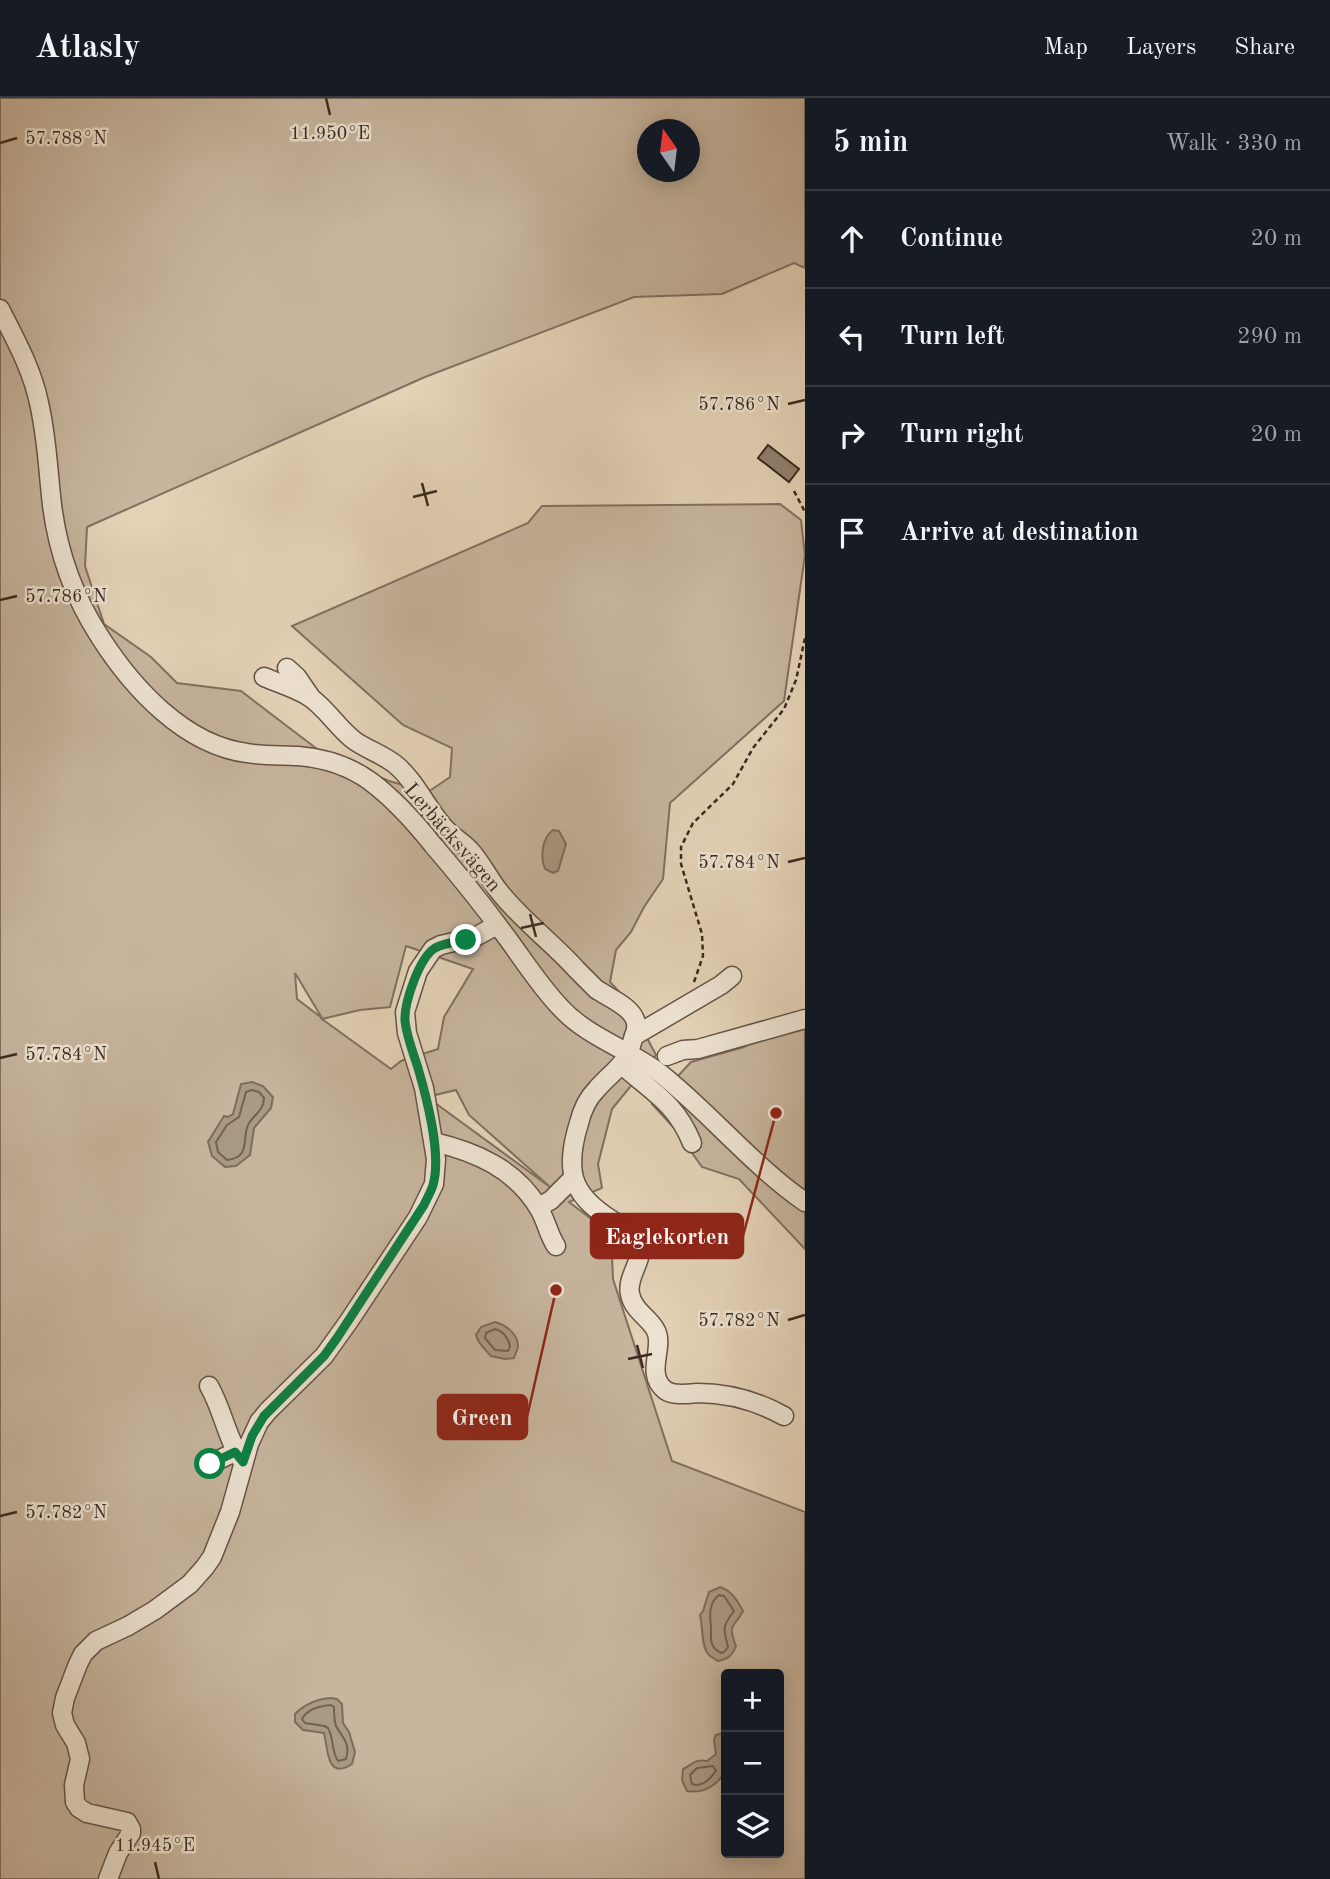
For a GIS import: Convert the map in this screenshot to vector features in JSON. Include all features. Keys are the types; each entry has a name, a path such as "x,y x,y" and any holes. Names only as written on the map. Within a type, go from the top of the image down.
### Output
{"street":[{"name":"Lerbäcksvägen","path":"0,309 25,359 39,400 54,520 64,564 89,619 118,663 160,708 197,737 243,753 320,760 344,767 366,779 414,821 569,1017 594,1035 634,1045 648,1065 671,1082 761,1167 805,1202"},
{"path":"287,668 345,733 398,766 441,825 477,858 498,890 518,912 595,988 632,1014 634,1045 664,1100 682,1122 692,1143"},
{"path":"264,677 310,696"},
{"path":"210,1464 239,1457 264,1416 324,1356 418,1217 434,1184 436,1170 424,1088 407,1033 405,1012 418,971 433,949 475,937 497,925"},
{"path":"732,976 634,1045 596,1089 587,1101 572,1149 573,1178 589,1204 636,1236 640,1254 630,1282 630,1294 636,1307 657,1333 656,1372 664,1389 670,1393 717,1394 753,1402 784,1416"},
{"path":"667,1056 805,1019"},
{"path":"434,1142 458,1148 498,1166 525,1188 539,1207 550,1238 559,1241"},
{"path":"539,1207 557,1195 573,1178"},
{"path":"108,1879 131,1829 127,1822 87,1813 75,1802 73,1793 80,1759 76,1743 63,1718 65,1698 83,1654 96,1641 155,1610 190,1584 212,1557 236,1494 239,1457 208,1386"}],"path":[{"path":"794,491 805,512"},
{"path":"688,1005 702,956 702,934 681,864 681,847 693,823 733,784 753,748 784,709 796,680 805,638"}],"shaded area":[{"path":"0,98 805,98 805,268 794,263 722,294 634,297 425,377 87,527 85,566 104,624 151,657 177,683 241,691 321,752 389,781 428,792 450,777 452,748 403,725 292,626 528,523 542,506 780,504 801,520 805,555 784,701 670,803 663,879 631,932 616,950 610,982 627,1000 656,1055 612,1109 598,1164 602,1188 569,1202 611,1234 613,1279 672,1461 805,1512 805,1879 0,1879","holes":["406,946 473,969 444,1017 438,1049 401,1061 391,1069 322,1019 360,1010 390,1007","295,973 322,1018 297,999","456,1090 469,1115 550,1187 427,1097"]},
{"path":"805,1011 805,1249 739,1179 702,1167 675,1129 652,1104 691,1062 744,1047"}],"water":[{"path":"553,830 559,831 566,844 558,871 553,873 545,869 542,853 544,842"},
{"path":"252,1082 263,1086 273,1097 271,1108 254,1128 250,1155 236,1166 225,1167 212,1156 208,1142 224,1116 233,1114 241,1084"},
{"path":"495,1322 514,1334 518,1348 514,1358 491,1356 478,1341 476,1335 481,1327"},
{"path":"720,1587 731,1593 743,1611 732,1629 736,1646 729,1656 718,1661 706,1650 700,1615 709,1592"},
{"path":"331,1698 342,1704 343,1723 349,1732 355,1752 352,1764 343,1768 333,1766 324,1733 303,1730 295,1722 295,1714 303,1707"},
{"path":"721,1734 721,1778 711,1787 687,1791 682,1780 683,1769 696,1761 707,1761 716,1754 716,1735"}],"building":[{"path":"768,445 799,469 789,482 758,458"}],"place":[{"name":"Eaglekorten","path":"776,1113"},
{"name":"Green","path":"556,1290"}],"route":[{"path":"210,1464 235,1452 243,1462 252,1436 264,1416 324,1356 424,1205 434,1184 435,1147 424,1088 407,1033 405,1012 418,971 433,949 466,940"}]}
